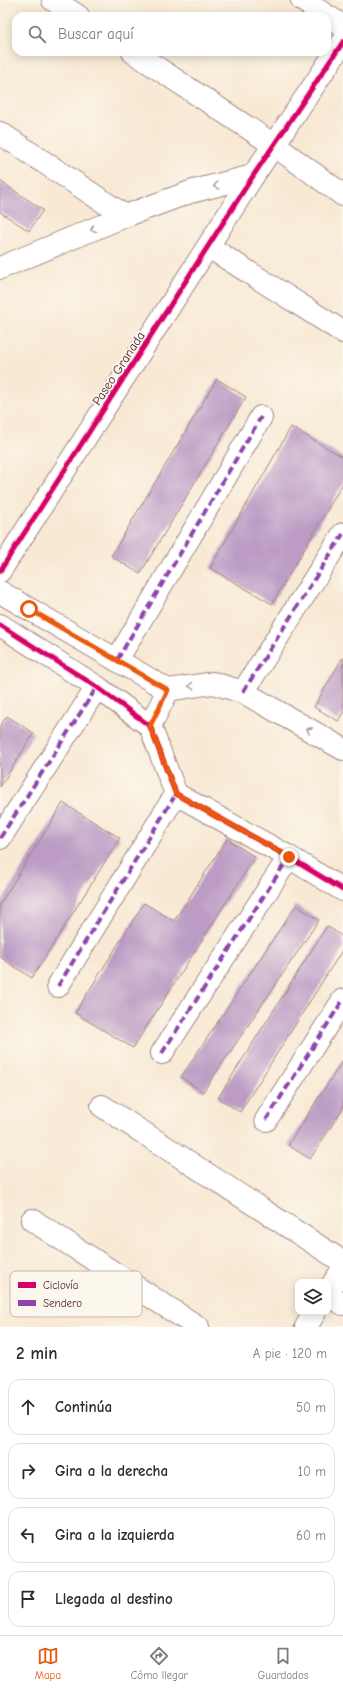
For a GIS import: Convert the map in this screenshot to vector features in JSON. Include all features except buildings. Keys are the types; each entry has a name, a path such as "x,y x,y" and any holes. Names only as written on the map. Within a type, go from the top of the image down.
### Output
{"street":[{"path":"53,0 72,12"},
{"path":"302,0 321,12"},
{"path":"331,18 343,26"},
{"name":"Paseo Granada","path":"0,572 253,176 343,42"},
{"path":"139,56 274,144 343,195"},
{"path":"0,133 125,216"},
{"path":"0,268 125,216 190,192 253,176"},
{"path":"208,247 343,332"},
{"path":"118,660 262,417"},
{"path":"243,692 343,534"},
{"path":"0,592 168,690 213,682 243,692 343,749"},
{"path":"0,625 97,686 150,726 176,794 289,857 343,890"},
{"path":"0,838 97,686"},
{"path":"150,726 168,690"},
{"path":"58,986 176,794"},
{"path":"162,1053 289,857"},
{"path":"266,1120 343,1000"},
{"path":"102,1106 343,1262"},
{"path":"32,1220 111,1271"},
{"path":"331,1287 343,1269"},
{"path":"142,1291 198,1327"},
{"path":"331,1296 343,1304"},
{"path":"306,1327 313,1315"}],"marked path":[{"path":"117,660 261,417"},
{"path":"243,692 343,534"},
{"path":"0,838 97,687"},
{"path":"58,986 176,794"},
{"path":"162,1053 289,857"},
{"path":"266,1120 343,1000"}],"cycle path":[{"path":"0,571 253,176 343,42"},
{"path":"0,625 97,687 150,726 176,794 289,857 343,890"}],"route":[{"path":"29,609 168,690 150,726 176,794 289,857"}]}
